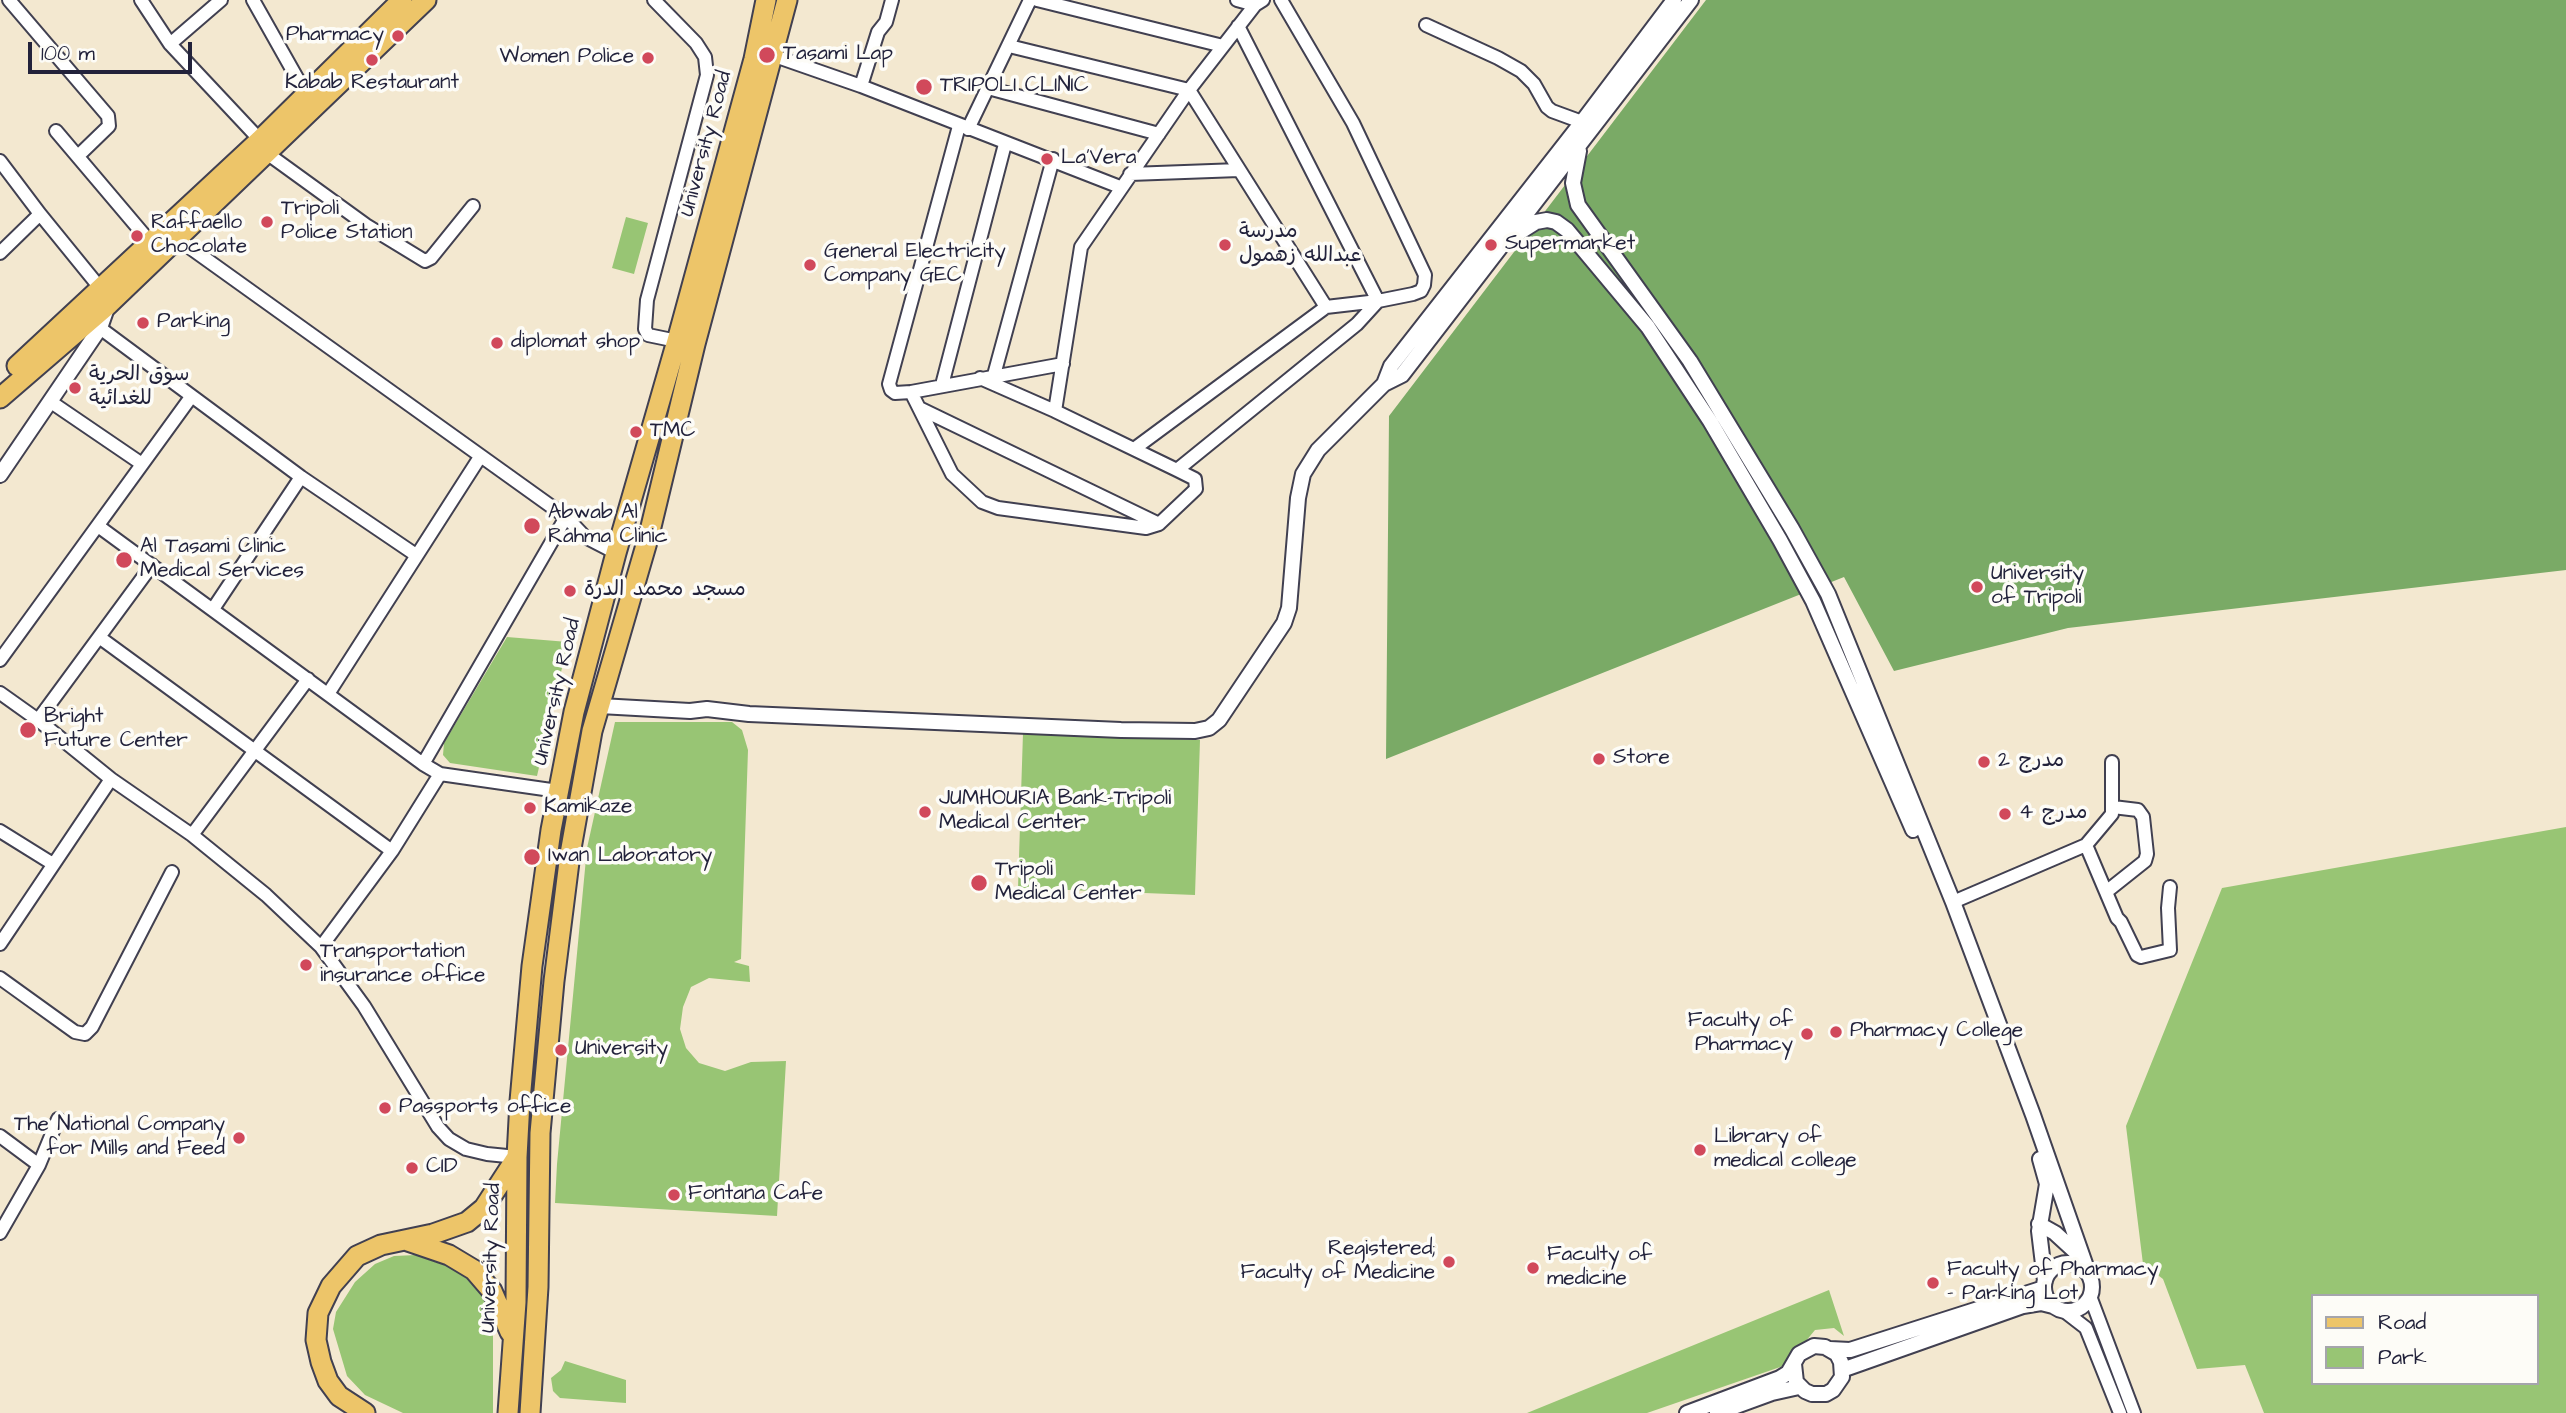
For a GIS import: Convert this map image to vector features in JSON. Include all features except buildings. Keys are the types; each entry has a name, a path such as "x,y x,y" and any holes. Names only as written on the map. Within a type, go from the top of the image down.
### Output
{"main road":[{"path":"0,398 105,297 150,242 264,147 426,0"},
{"name":"University Road","path":"508,1413 517,1247 517,1157 532,966 558,791 574,712 750,73 766,0"},
{"name":"University Road","path":"530,1413 538,1287 540,1133 554,981 570,854 592,732 649,535 695,344 787,0"},
{"path":"0,382 178,239 264,147 306,94 391,4"},
{"path":"365,1413 339,1396 328,1381 316,1340 318,1313 331,1286 357,1256 381,1245 433,1234 467,1222 484,1208 517,1157"},
{"path":"404,1239 449,1255 474,1270 492,1291 513,1338"}],"street":[{"path":"9,0 108,116 109,126 78,156"},
{"path":"141,0 170,44 264,147 366,225 425,261 431,258 473,206"},
{"path":"170,44 221,0"},
{"path":"253,0 306,94"},
{"path":"654,0 696,43 705,57 707,75 647,300 645,329 649,335 677,341"},
{"path":"861,86 878,32 886,22 892,0"},
{"path":"1030,0 988,89 963,128 889,384 895,393 911,392 1063,364"},
{"path":"1037,0 1223,46"},
{"path":"1237,0 1259,3"},
{"path":"1134,449 1326,307 1378,301 1421,290 1424,285 1424,275 1353,123 1280,0"},
{"path":"1384,384 1391,366 1674,0"},
{"path":"600,706 715,715 737,713 1121,730 1195,731 1209,728 1219,720 1284,623 1289,608 1294,527 1303,474 1318,450 1384,384 1402,375 1691,0"},
{"path":"1055,411 1081,247 1189,90 1259,3"},
{"path":"1426,25 1521,71 1534,84 1552,111 1582,122"},
{"path":"1238,26 1378,301"},
{"path":"1009,46 1189,90 1326,307"},
{"path":"772,55 861,86 1120,187"},
{"path":"988,89 1159,134"},
{"path":"56,131 150,242"},
{"path":"942,385 1005,144"},
{"path":"1581,144 1574,168 1575,195 1585,216 1690,361 1734,430 1828,594 1953,902 2033,1115 2092,1286 2084,1305 2075,1310 2041,1303 2023,1306 1842,1370"},
{"path":"994,375 1053,159"},
{"path":"0,161 105,297 100,328 0,475"},
{"path":"1130,174 1239,170"},
{"path":"0,253 40,214"},
{"path":"1503,245 1527,226 1546,220 1556,222 1567,230 1592,258 1648,327 1710,421 1774,528 1813,601 1880,749 1936,883 2037,1150 2047,1184 2039,1224 2039,1244 2049,1301 2085,1328 2120,1413"},
{"path":"178,239 566,517 585,537 616,553"},
{"path":"1592,258 1607,246"},
{"path":"1614,284 1627,275"},
{"path":"1177,470 1357,324 1378,301"},
{"path":"100,328 301,477 416,555"},
{"path":"911,392 952,474 967,491 982,502 998,508 1146,528 1159,524 1196,489 1195,479 980,378"},
{"path":"0,660 191,397"},
{"path":"51,402 142,464"},
{"path":"919,408 1159,524"},
{"path":"328,694 480,457"},
{"path":"214,609 301,477"},
{"path":"423,764 566,517"},
{"path":"98,526 440,774 558,791"},
{"path":"38,720 152,565"},
{"path":"1813,601 1828,594"},
{"path":"99,638 392,851"},
{"path":"192,835 308,680"},
{"path":"0,693 111,779 192,835 266,895 321,947 364,1006 438,1126 449,1139 466,1149 517,1157"},
{"path":"1953,902 2086,845 2112,814 2112,762"},
{"path":"321,947 392,851 440,774"},
{"path":"0,944 111,779"},
{"path":"2106,892 2145,861 2147,854 2143,817 2137,810 2112,807"},
{"path":"0,831 53,864"},
{"path":"2086,845 2117,918 2137,955 2141,957 2169,950 2170,887"},
{"path":"0,978 75,1032 85,1034 92,1027 172,872"},
{"path":"0,1233 39,1165 58,1119"},
{"path":"0,1136 39,1165"},
{"path":"2039,1224 2055,1233 2080,1256"},
{"path":"1687,1413 1780,1378 1788,1373 1799,1354 1808,1348 1819,1346 1850,1350 2045,1284 2052,1269 2064,1264 2078,1266 2089,1275"},
{"path":"2090,1296 2134,1413"},
{"path":"1794,1364 1794,1376 1799,1387 1812,1394 1826,1394 1838,1384 1842,1370 1841,1362 1830,1349"},
{"path":"1717,1413 1799,1387"}],"green space":[{"path":"1706,0 2566,0 2566,570 2068,628 1894,671 1844,577 1386,759 1389,416"},
{"path":"626,217 648,223 634,274 612,268"},
{"path":"507,637 568,642 537,776 450,763 443,755 444,743"},
{"path":"615,722 732,722 742,730 748,750 741,959 734,962 749,966 750,982 709,978 691,987 683,1007 680,1029 686,1048 699,1063 725,1071 751,1062 786,1061 777,1216 555,1203 587,848"},
{"path":"1023,733 1200,740 1195,895 1018,888"},
{"path":"2566,827 2566,1413 2264,1413 2245,1365 2197,1369 2163,1279 2143,1264 2126,1126 2222,888"},
{"path":"394,1256 443,1258 468,1270 486,1292 493,1317 493,1413 403,1413 365,1395 347,1376 333,1329 336,1312 355,1282 375,1264"},
{"path":"1829,1290 1844,1336 1834,1328 1815,1330 1786,1365 1647,1413 1527,1413"},
{"path":"565,1361 626,1380 626,1403 560,1398 553,1391 551,1378 561,1370"}],"place":[{"name":"Pharmacy","path":"398,36"},
{"name":"Tasami Lap","path":"767,55"},
{"name":"Women Police","path":"648,58"},
{"name":"Kabab Restaurant","path":"372,60"},
{"name":"TRIPOLI CLINIC","path":"924,87"},
{"name":"La'Vera","path":"1047,159"},
{"name":"Tripoli Police Station","path":"267,222"},
{"name":"Raffaello Chocolate","path":"137,236"},
{"name":"مدرسة عبدالله زهمول","path":"1225,245"},
{"name":"Supermarket","path":"1491,245"},
{"name":"General Electricity Company GEC","path":"810,265"},
{"name":"Parking","path":"143,323"},
{"name":"diplomat shop","path":"497,343"},
{"name":"سوق الحرية للغدائية","path":"75,388"},
{"name":"TMC","path":"636,432"},
{"name":"Abwab Al Rahma Clinic","path":"532,526"},
{"name":"Al Tasami Clinic Medical Services","path":"124,560"},
{"name":"University of Tripoli","path":"1977,587"},
{"name":"مسجد محمد الدرة","path":"570,591"},
{"name":"Bright Future Center","path":"28,730"},
{"name":"Store","path":"1599,759"},
{"name":"مدرج 2","path":"1984,762"},
{"name":"Kamikaze","path":"530,808"},
{"name":"JUMHOURIA Bank-Tripoli Medical Center","path":"925,812"},
{"name":"مدرج 4","path":"2005,814"},
{"name":"Iwan Laboratory","path":"532,857"},
{"name":"Tripoli Medical Center","path":"979,883"},
{"name":"Transportation insurance office","path":"306,965"},
{"name":"Pharmacy College","path":"1836,1032"},
{"name":"Faculty of Pharmacy","path":"1807,1034"},
{"name":"University","path":"561,1050"},
{"name":"Passports office","path":"385,1108"},
{"name":"The National Company for Mills and Feed","path":"239,1138"},
{"name":"Library of medical college","path":"1700,1150"},
{"name":"CID","path":"412,1168"},
{"name":"Fontana Cafe","path":"674,1195"},
{"name":"Registered; Faculty of Medicine","path":"1449,1262"},
{"name":"Faculty of medicine","path":"1533,1268"},
{"name":"Faculty of Pharmacy - Parking Lot","path":"1933,1283"}]}
